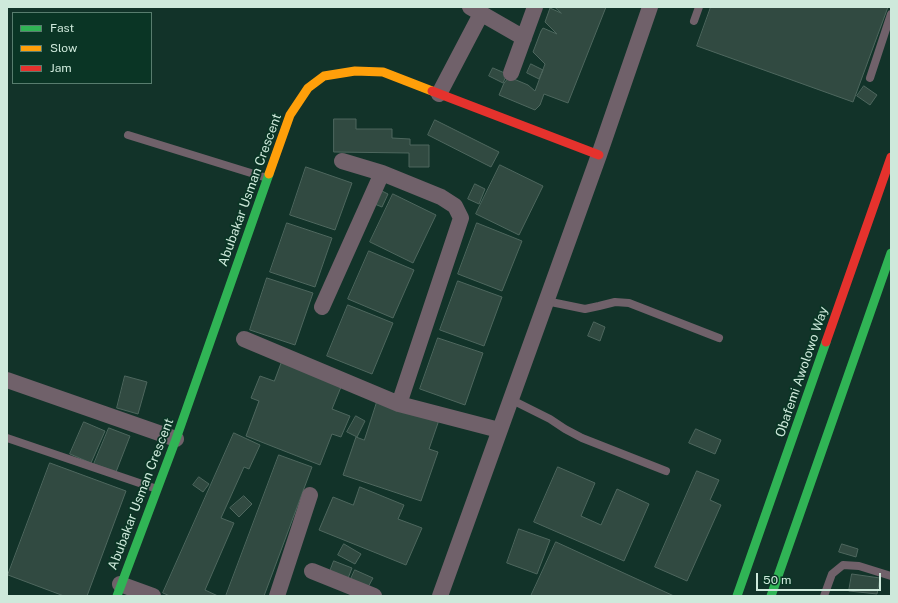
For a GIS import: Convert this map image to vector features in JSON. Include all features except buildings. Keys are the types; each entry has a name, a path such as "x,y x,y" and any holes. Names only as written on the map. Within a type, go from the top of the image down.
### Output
{"street":[{"path":"511,73 535,7"},
{"path":"442,596 499,430 599,155 650,7"},
{"path":"439,94 476,10 524,38"},
{"name":"Abubakar Usman Crescent","path":"118,590 176,439 290,114 308,88 324,76 354,71 383,72 599,155"},
{"name":"Obafemi Awolowo Way","path":"737,596 891,158"},
{"path":"342,161 382,173 441,197 455,206 461,218 399,404"},
{"path":"322,307 382,173"},
{"path":"771,596 891,253"},
{"path":"244,339 399,404 499,430"},
{"path":"7,380 176,439"},
{"path":"277,596 310,494"},
{"path":"312,571 374,596"},
{"path":"118,590 153,596"}],"lane":[{"path":"694,21 699,7"},
{"path":"870,78 891,14"},
{"path":"128,135 268,178"},
{"path":"546,301 585,309 615,302 629,303 719,338"},
{"path":"510,399 550,418 565,429 582,438 666,471"},
{"path":"7,438 157,489"},
{"path":"824,596 832,574 844,565 859,566 891,576"}],"traffic: fast":[{"path":"117,596 176,439 269,174"},
{"path":"771,596 891,253"},
{"path":"737,596 826,342"}],"traffic: slow":[{"path":"269,174 290,115 308,88 324,76 355,71 383,72 432,91"}],"traffic: jam":[{"path":"432,91 599,155"},
{"path":"826,342 891,157"}]}
